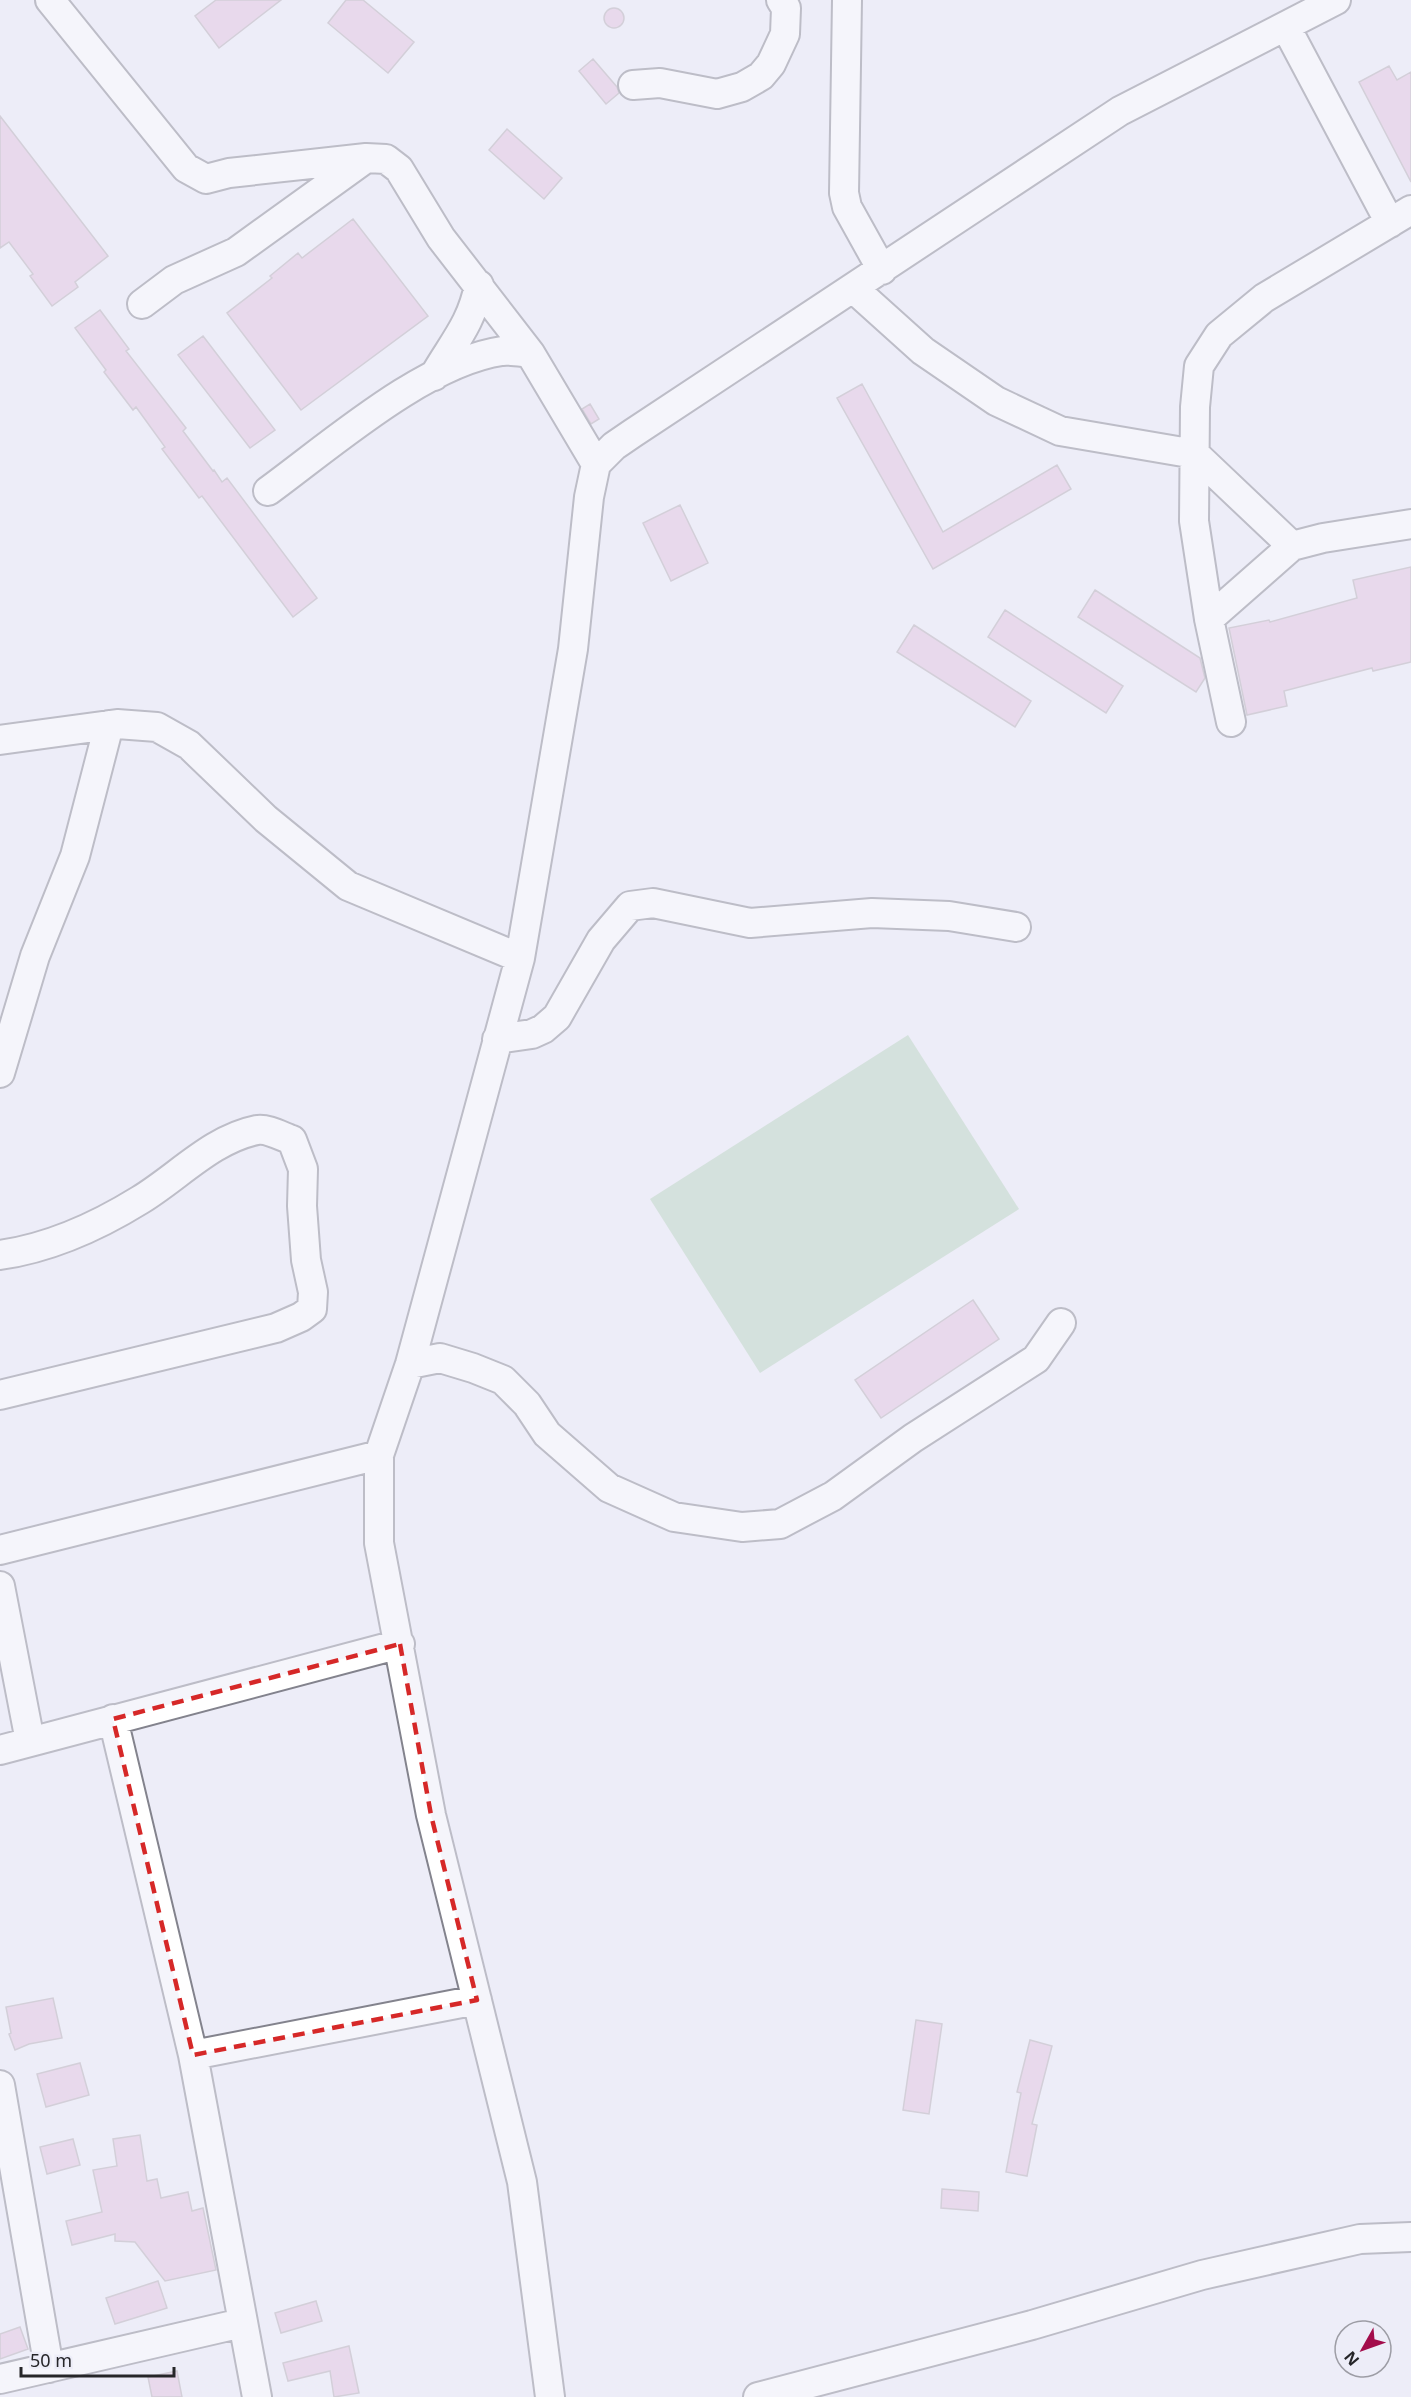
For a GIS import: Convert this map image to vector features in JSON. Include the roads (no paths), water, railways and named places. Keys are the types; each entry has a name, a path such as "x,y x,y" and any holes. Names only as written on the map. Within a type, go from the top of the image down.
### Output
{"street":[{"path":"50,0 186,168 207,179 229,172 366,158 386,159 399,169 441,238 530,353 596,464"},
{"path":"633,85 660,83 717,94 742,87 761,75 771,64 785,34 786,8 781,0"},
{"path":"848,0 844,193 847,207 882,270"},
{"path":"550,2397 522,2182 431,1815 379,1543 380,1455 410,1364 520,958 573,649 589,497 596,464 633,433 1120,111 1336,0"},
{"path":"1231,722 1209,620 1194,521 1195,407 1199,366 1219,335 1264,298 1400,216 1286,27"},
{"path":"142,304 174,280 236,252 366,158"},
{"path":"434,376 450,347 469,322 476,306 479,285"},
{"path":"853,288 923,351 996,401 1060,431 1195,454 1292,546"},
{"path":"268,491 386,404 434,376 474,359 504,351 530,353"},
{"path":"1209,620 1292,546 1323,538 1411,524"},
{"path":"0,740 109,725 157,727 189,745 266,819 348,886 520,958"},
{"path":"0,1073 35,956 75,856 109,725"},
{"path":"497,1039 532,1034 543,1029 556,1017 601,940 630,906 653,903 750,923 872,913 949,916 1016,927"},
{"path":"0,1255 22,1252 65,1238 140,1200 224,1141 260,1129 292,1140 303,1169 302,1206 306,1260 313,1292 312,1309 301,1317 276,1328 0,1395"},
{"path":"410,1364 440,1358 503,1380 526,1404 548,1434 609,1488 674,1517 742,1527 780,1524 833,1496 913,1438 1036,1359 1061,1323"},
{"path":"0,1550 380,1455"},
{"path":"0,1586 30,1742"},
{"path":"0,1750 400,1644"},
{"path":"113,1719 193,2055 257,2397"},
{"path":"193,2055 477,2000"},
{"path":"0,2085 49,2368"},
{"path":"758,2397 1032,2325 1202,2275 1360,2240 1411,2237"},
{"path":"0,2379 242,2323"}]}
